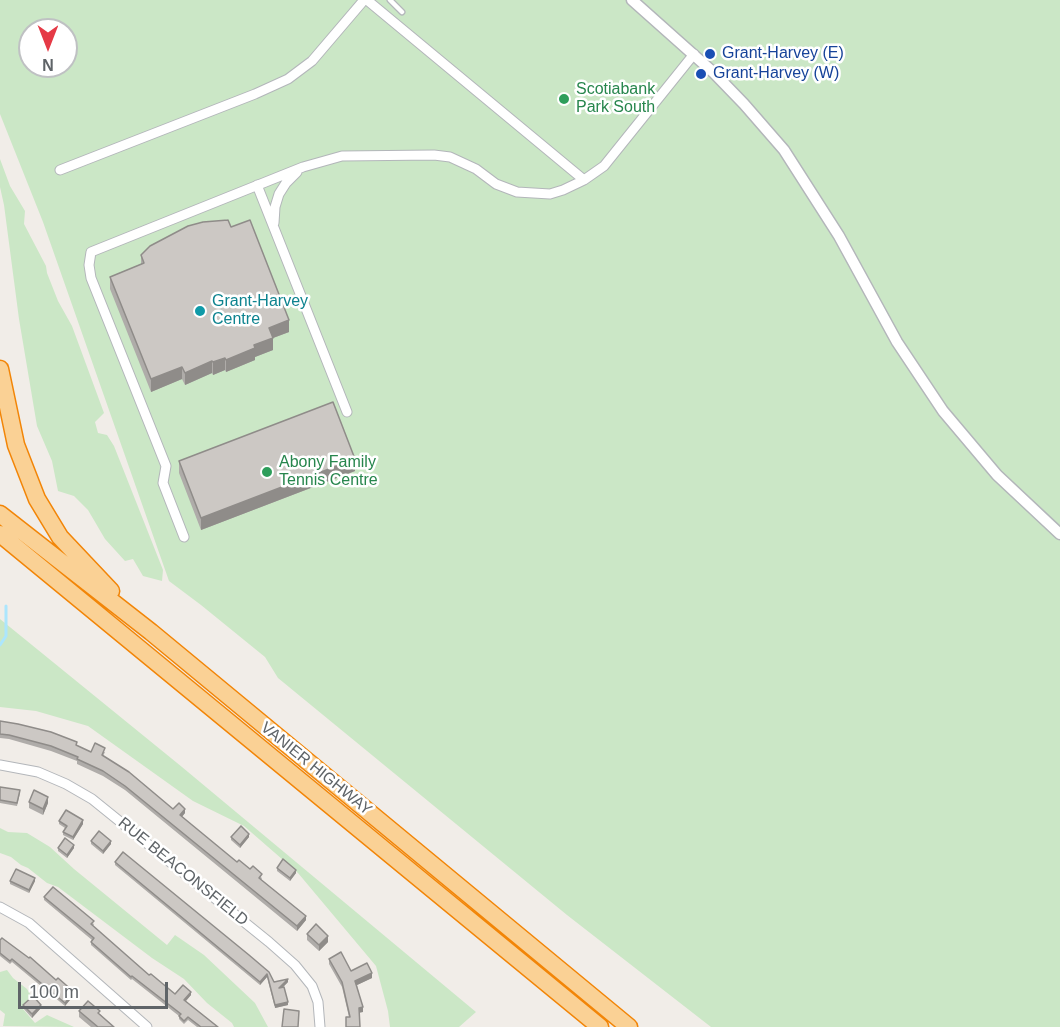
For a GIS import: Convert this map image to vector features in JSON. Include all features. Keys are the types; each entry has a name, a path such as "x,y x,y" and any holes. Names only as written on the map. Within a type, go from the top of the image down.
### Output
{"highway":[{"path":"0,369 16,445 37,499 60,537 151,632"},
{"name":"VANIER HIGHWAY","path":"0,514 151,632 629,1027"},
{"name":"VANIER HIGHWAY","path":"0,534 600,1027"}],"street":[{"path":"60,170 288,79 312,61 366,0 584,180"},
{"path":"632,0 694,54 744,104 784,150 839,236 897,342 944,411 998,475 1060,534"},
{"path":"184,537 163,483 166,466 91,278 89,265 91,252 303,167 327,159 350,155 434,155 460,161 476,169 496,184 517,192 550,194 584,180 604,165 694,54"},
{"path":"274,227 275,207 279,194 286,183 303,167"},
{"path":"257,185 347,412"},
{"name":"RUE BEACONSFIELD","path":"0,765 38,772 93,799 269,942 295,965 312,986 318,1002 320,1027"},
{"path":"0,907 28,923 147,1027"}],"lane":[{"path":"390,0 402,12"}],"green space":[{"path":"0,0 1060,0 1060,1027 711,1027 567,915 278,678 265,657 169,581 43,222 0,114"},
{"path":"0,159 10,186 25,211 24,224 46,266 58,301 72,326 104,413 95,422 98,433 107,435 114,446 163,570 162,581 143,576 133,559 125,561 105,539 88,510 74,496 58,491 52,461 37,426 0,187"},
{"path":"0,619 476,1012 459,1027 390,1027 376,966 298,873 244,826 193,801 88,726 36,711 0,707"},
{"path":"0,828 8,832 27,833 50,847 167,945 175,935 204,955 255,1003 268,1027 234,1027 184,979 152,958 58,887 47,883 11,857 0,853"},
{"path":"7,970 27,989 33,999 23,1009 35,1023 47,1015 74,1027 3,1026 5,1014 0,1010 0,972"}],"building":[{"name":"Grant-Harvey Centre","path":"228,220 231,227 250,220 289,320 269,328 273,338 254,345 255,348 226,360 225,358 212,361 185,373 182,367 151,379 110,277 144,263 141,255 150,246 188,226"},
{"name":"Abony Family Tennis Centre","path":"333,402 355,459 201,518 179,461"},
{"path":"0,721 51,732 77,742 76,745 91,752 95,743 105,748 102,755 129,772 173,809 179,803 185,809 180,815 237,862 239,860 250,869 253,866 262,874 259,878 306,916 297,926 125,786 103,771 77,759 78,757 51,746 0,734"},
{"path":"0,787 20,790 17,803 0,800"},
{"path":"34,790 48,797 43,809 29,802"},
{"path":"66,810 83,820 73,837 63,832 67,826 59,821"},
{"path":"241,826 249,834 240,845 231,837"},
{"path":"99,831 111,841 103,851 91,841"},
{"path":"65,838 74,845 67,855 58,848"},
{"path":"123,852 269,972 274,982 288,979 279,988 284,987 288,1002 275,1005 267,974 260,982 115,862"},
{"path":"283,859 296,870 290,878 277,868"},
{"path":"16,869 35,878 29,890 10,881"},
{"path":"53,887 94,921 91,924 149,975 151,974 175,994 183,985 191,992 184,1000 218,1027 201,1027 188,1017 184,1021 179,1016 181,1014 131,977 91,942 94,938 44,897"},
{"path":"316,924 328,936 319,945 307,934"},
{"path":"2,938 74,992 65,1003 12,959 10,961 0,953"},
{"path":"341,952 351,971 367,963 372,973 355,981 363,1007 359,1008 360,1027 346,1027 346,1017 350,1017 342,982 329,959"},
{"path":"33,996 41,1005 32,1014 23,1005"},
{"path":"88,1001 114,1027 98,1027 79,1011"},
{"path":"284,1009 299,1011 298,1027 282,1027"}],"waterway":[{"path":"0,645 6,636 6,606"}],"place":[{"name":"Grant-Harvey (E)","path":"710,54"},
{"name":"Grant-Harvey (W)","path":"701,74"},
{"name":"Scotiabank Park South","path":"564,99"},
{"name":"Grant-Harvey Centre","path":"200,311"},
{"name":"Abony Family Tennis Centre","path":"267,472"}]}
